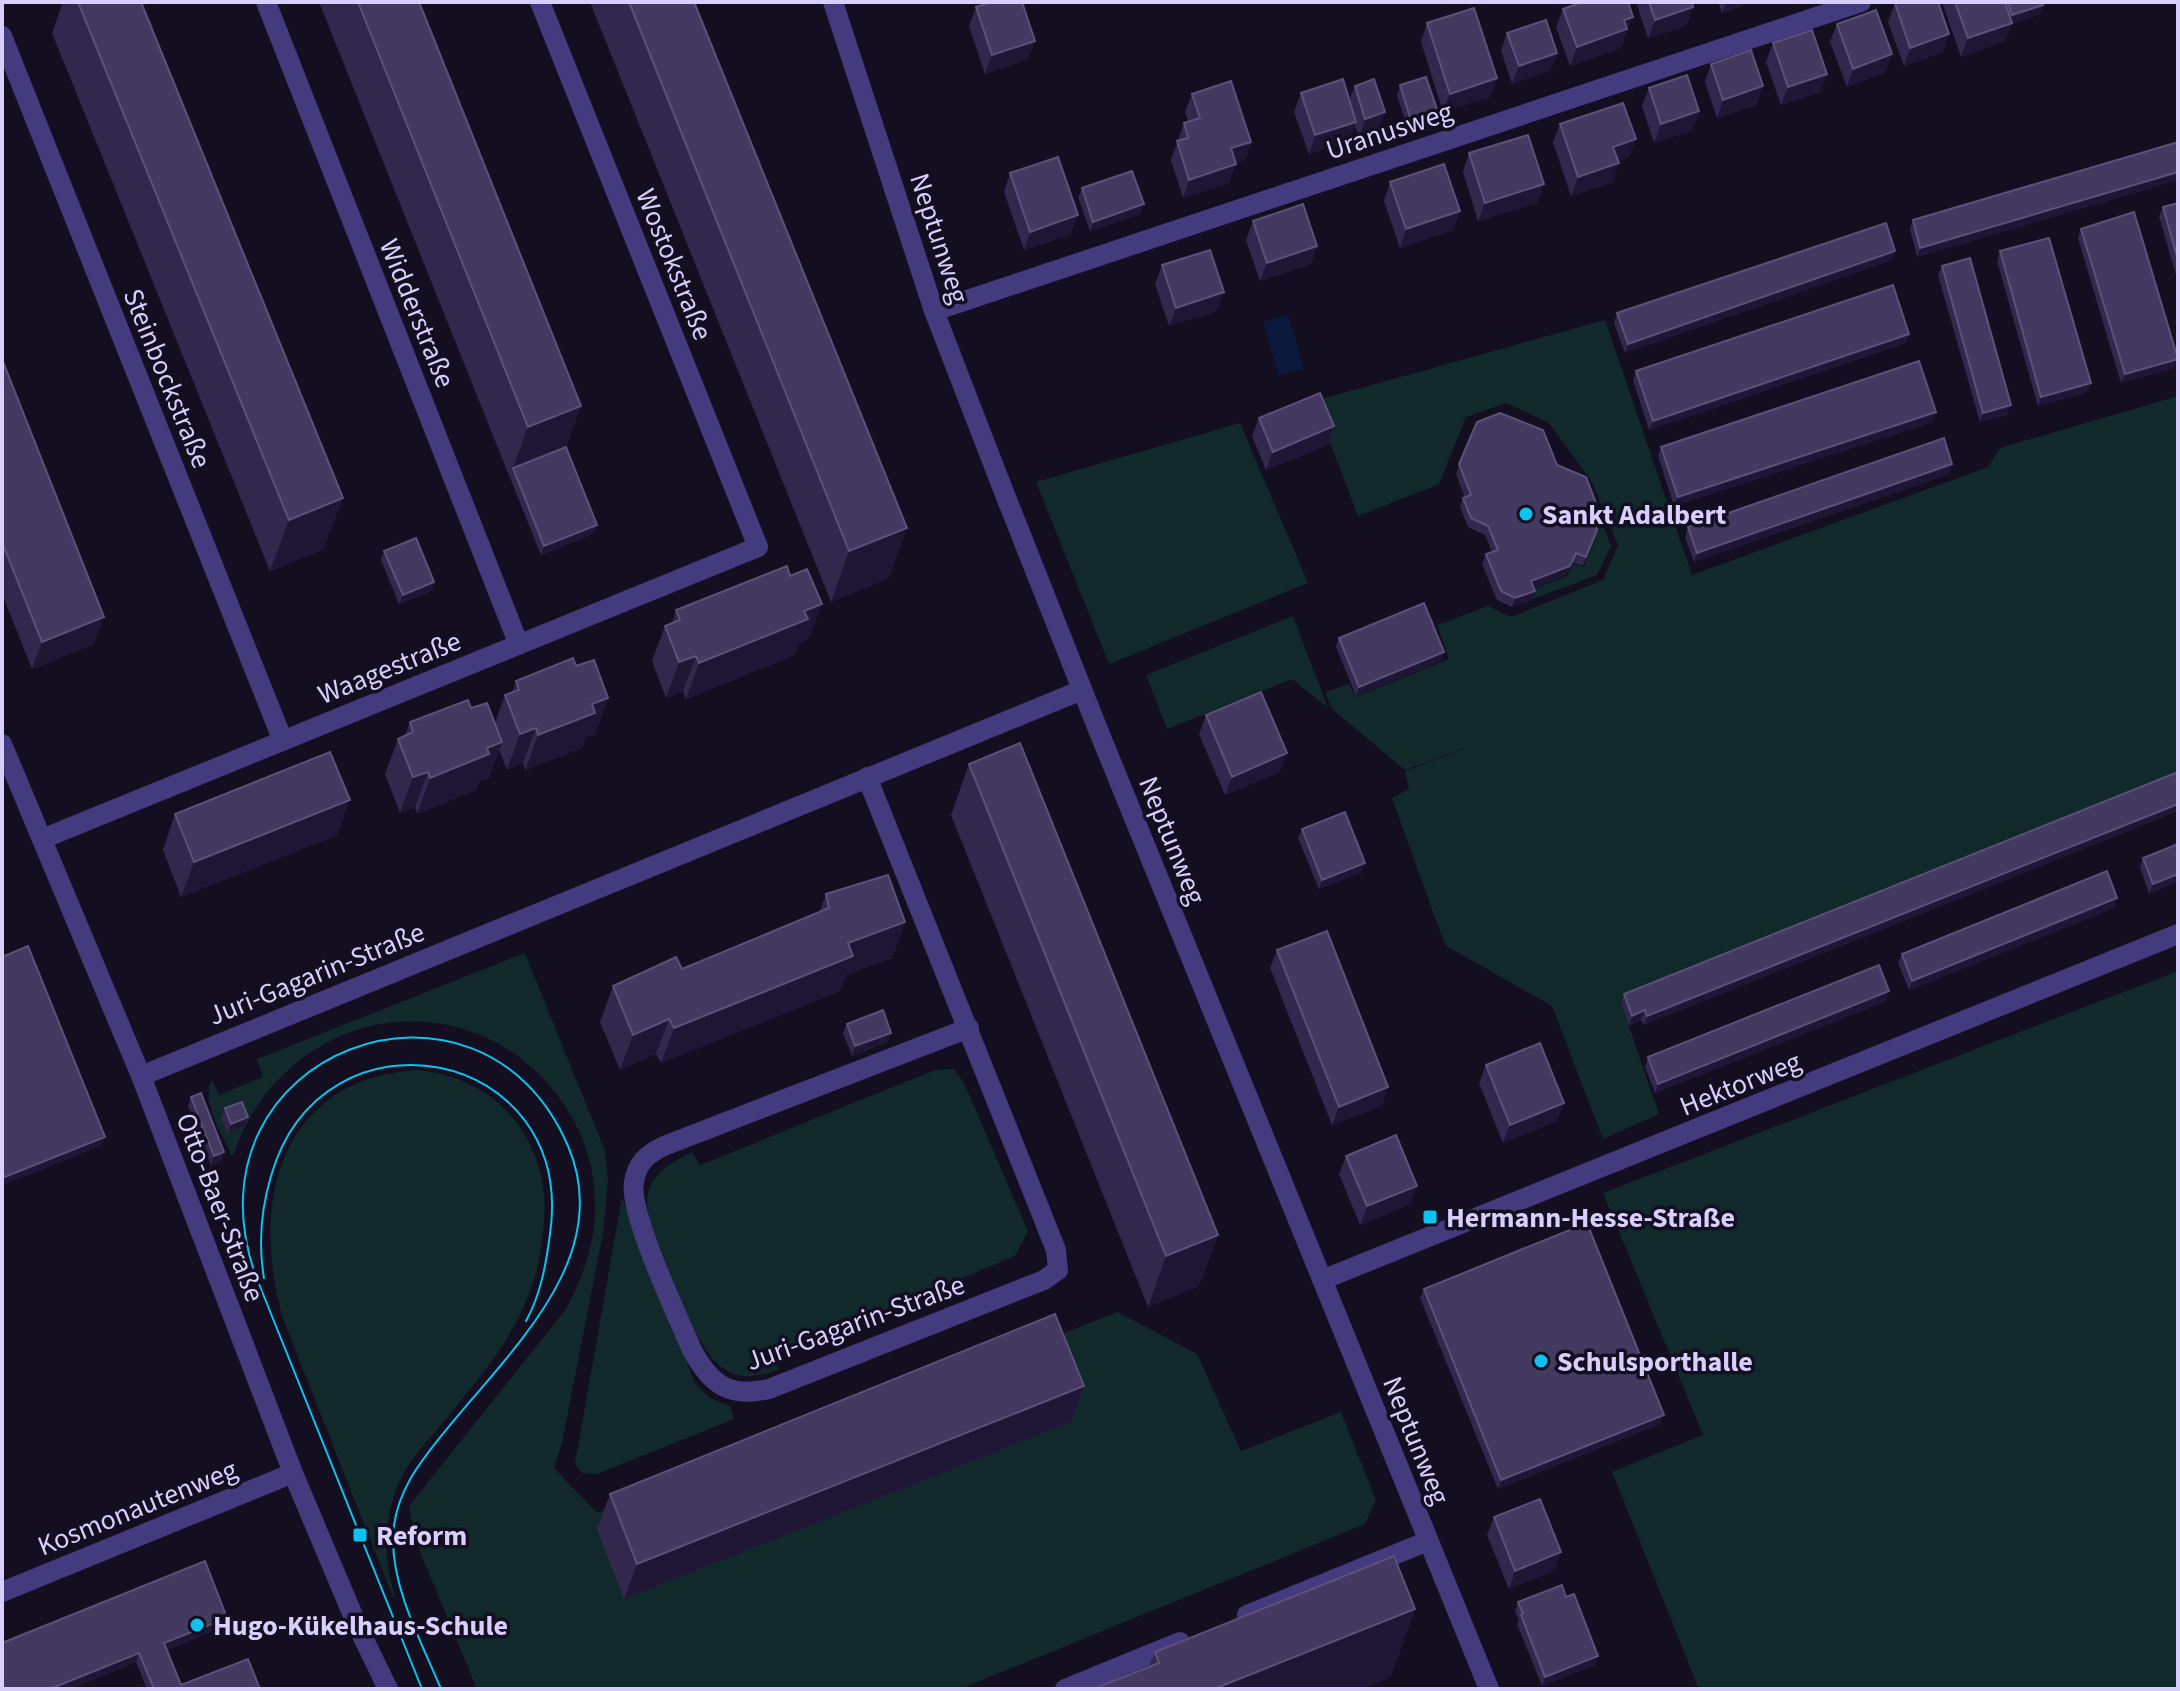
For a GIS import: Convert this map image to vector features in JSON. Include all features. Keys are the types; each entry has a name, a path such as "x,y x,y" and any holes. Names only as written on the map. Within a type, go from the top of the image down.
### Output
{"street":[{"name":"Widderstraße","path":"266,2 519,645"},
{"name":"Wostokstraße","path":"540,2 758,547"},
{"name":"Neptunweg","path":"833,2 934,311 1082,690 1489,1689"},
{"name":"Uranusweg","path":"934,311 1861,2"},
{"name":"Steinbockstraße","path":"2,36 283,741"},
{"name":"Waagestraße","path":"42,839 758,547"},
{"name":"Juri-Gagarin-Straße","path":"141,1076 1082,690"},
{"name":"Otto-Baer-Straße","path":"2,744 141,1076 293,1473 357,1625 388,1689"},
{"name":"Juri-Gagarin-Straße","path":"867,777 969,1028 1056,1250 1056,1272 1044,1280 779,1385 745,1393 724,1387 703,1368 692,1350 641,1224 633,1193 640,1164 664,1146 969,1028"},
{"name":"Hektorweg","path":"1322,1280 2178,934"},
{"name":"Kosmonautenweg","path":"2,1592 293,1473"},
{"path":"1224,1624 1428,1541"},
{"path":"1065,1689 1195,1636"}],"green space":[{"path":"1605,320 1692,575 1988,467 2000,448 2178,396 2178,780 1621,1003 1659,1114 1603,1139 1552,1006 1445,945 1392,798 1409,789 1405,771 1503,734 1405,770 1332,709 1325,692 1349,684 1356,697 1449,659 1437,625 1488,606 1511,617 1603,580 1618,545 1592,482 1549,423 1506,403 1466,417 1439,484 1358,516 1314,401"},
{"path":"1240,423 1308,583 1109,664 1036,482"},
{"path":"1586,483 1611,546 1597,575 1533,599 1529,591 1567,576 1573,564 1584,567 1595,539 1586,516 1594,512 1583,485"},
{"path":"1293,616 1328,708 1292,679 1167,729 1146,675"},
{"path":"525,953 605,1151 608,1180 603,1233 562,1443 554,1468 597,1513 1118,1312 1197,1354 1241,1451 1341,1412 1376,1500 1365,1524 960,1689 477,1689 416,1542 409,1506 566,1309 584,1270 594,1228 592,1171 584,1144 557,1094 516,1055 492,1040 466,1030 429,1022 392,1022 357,1030 324,1044 295,1064 269,1090 231,1155 211,1107 209,1088 212,1080 219,1095 263,1077 257,1059"},
{"path":"2178,971 2178,1689 1699,1689 1612,1472 1703,1435 1603,1193"},
{"path":"954,1069 964,1083 1028,1231 1015,1256 775,1357 778,1370 742,1376 729,1372 716,1362 692,1326 649,1220 648,1195 656,1177 692,1152 700,1165 935,1070"},
{"path":"419,1070 468,1083 495,1100 518,1124 537,1162 543,1185 544,1220 538,1262 521,1314 494,1358 413,1459 399,1483 390,1511 386,1539 393,1597 283,1319 274,1276 271,1233 275,1192 286,1154 306,1122 334,1096 372,1078"},
{"path":"622,1197 695,1383 710,1398 730,1406 734,1419 597,1474 582,1473 575,1464"}],"water":[{"path":"1288,315 1304,368 1279,376 1263,322"}],"building":[{"path":"78,2 141,2 343,498 289,520"},
{"path":"358,2 419,2 581,406 528,427"},
{"path":"629,2 694,2 907,528 849,551"},
{"path":"992,2 1022,2 1035,41 992,55 976,7"},
{"path":"1582,2 1628,2 1633,17 1624,20 1627,29 1577,47 1563,9"},
{"path":"1649,2 1692,2 1693,7 1655,20"},
{"path":"1938,2 1949,34 1910,48 1895,3"},
{"path":"1955,2 2005,2 2012,23 1968,38"},
{"path":"2008,2 2042,2 2043,5 2012,15"},
{"path":"1474,8 1497,78 1450,94 1427,23"},
{"path":"1876,10 1892,54 1853,69 1837,24"},
{"path":"1546,20 1557,53 1519,66 1507,33"},
{"path":"1812,30 1827,74 1788,87 1773,43"},
{"path":"1751,50 1763,86 1723,100 1711,64"},
{"path":"1687,75 1699,111 1661,124 1649,88"},
{"path":"1426,77 1440,118 1413,127 1400,85"},
{"path":"1343,79 1356,122 1315,135 1301,93"},
{"path":"1374,79 1385,112 1365,119 1355,86"},
{"path":"1231,81 1251,142 1231,148 1236,164 1189,180 1177,141 1188,138 1184,123 1200,118 1192,94"},
{"path":"1623,103 1636,139 1613,147 1619,163 1578,177 1560,124"},
{"path":"1528,135 1544,184 1485,203 1469,153"},
{"path":"2178,142 2178,172 1920,248 1913,220"},
{"path":"1058,157 1078,215 1030,232 1010,173"},
{"path":"1444,164 1460,211 1406,229 1390,182"},
{"path":"1132,171 1144,204 1093,222 1082,188"},
{"path":"2178,203 2178,260 2163,207"},
{"path":"1303,204 1317,246 1267,263 1253,221"},
{"path":"2134,212 2178,359 2125,374 2081,229"},
{"path":"1886,223 1895,251 1628,344 1617,313"},
{"path":"2049,238 2091,383 2041,397 2000,251"},
{"path":"1210,250 1224,292 1176,308 1162,265"},
{"path":"1970,258 2011,405 1983,413 1942,266"},
{"path":"1893,285 1909,334 1653,421 1636,371"},
{"path":"2,359 104,617 42,642 2,542"},
{"path":"1919,361 1936,412 1678,497 1661,447"},
{"path":"1320,393 1334,426 1273,452 1259,418"},
{"name":"Sankt Adalbert","path":"1500,413 1543,430 1557,465 1586,477 1596,503 1588,507 1597,530 1586,557 1576,553 1570,566 1531,581 1535,591 1515,598 1501,591 1486,554 1498,550 1488,526 1471,518 1463,498 1471,495 1459,464 1477,422"},
{"path":"1944,438 1952,464 1697,553 1688,527"},
{"path":"566,447 597,525 544,546 513,468"},
{"path":"416,538 434,582 403,595 384,551"},
{"path":"787,566 790,576 807,569 822,604 804,611 808,619 699,663 696,656 679,662 665,626 680,620 676,610"},
{"path":"1424,603 1444,652 1359,687 1339,638"},
{"path":"573,658 576,666 594,660 608,698 592,704 595,713 538,735 536,728 520,734 505,695 519,690 516,681"},
{"path":"1261,692 1287,753 1232,777 1206,715"},
{"path":"468,700 471,708 487,703 502,742 487,748 489,754 430,778 428,772 413,777 398,739 413,732 410,722"},
{"path":"1020,743 1218,1235 1166,1256 969,764"},
{"path":"330,752 350,800 194,862 175,814"},
{"path":"2178,772 2178,804 1647,1016 1645,1010 1632,1016 1624,994"},
{"path":"1345,812 1365,863 1322,880 1302,829"},
{"path":"2178,844 2178,874 2153,884 2143,858"},
{"path":"2107,871 2117,898 1912,981 1902,954"},
{"path":"888,875 905,922 848,943 853,956 674,1028 669,1019 633,1035 613,986 676,957 682,969 829,908 826,894"},
{"path":"1327,931 1388,1087 1339,1107 1277,950"},
{"path":"28,946 105,1137 2,1178 2,957"},
{"path":"1879,965 1889,991 1658,1084 1648,1057"},
{"path":"883,1010 891,1033 855,1046 847,1024"},
{"path":"1540,1043 1564,1103 1510,1125 1486,1065"},
{"path":"201,1093 224,1152 214,1156 191,1097"},
{"path":"242,1102 248,1117 231,1124 225,1108"},
{"path":"1396,1135 1417,1186 1367,1206 1346,1156"},
{"name":"Schulsporthalle","path":"1587,1223 1664,1415 1501,1480 1424,1289"},
{"path":"1055,1314 1084,1386 637,1564 610,1494"},
{"path":"1540,1499 1561,1552 1515,1571 1494,1517"},
{"path":"1394,1556 1415,1609 1214,1689 1093,1689 1159,1663 1155,1652"},
{"path":"205,1561 227,1618 164,1643 181,1685 248,1659 260,1689 154,1689 139,1653 50,1689 2,1689 2,1643"},
{"path":"1562,1585 1566,1597 1574,1594 1598,1656 1545,1677 1518,1602"}],"tram line":[{"path":"422,1689 255,1274 243,1196 259,1131 297,1081 350,1050 410,1038 471,1048 526,1083 568,1146 579,1186 578,1225 568,1262 550,1297 528,1331 420,1464 398,1507 393,1540 398,1578 410,1616 441,1689"},
{"path":"264,1278 261,1239 268,1189 271,1176 299,1120 340,1084 389,1067 440,1068 487,1086 525,1121 548,1170 550,1234 539,1290 526,1321"}],"place":[{"name":"Sankt Adalbert","path":"1526,514"},
{"name":"Hermann-Hesse-Straße","path":"1430,1217"},
{"name":"Schulsporthalle","path":"1541,1361"},
{"name":"Reform","path":"360,1535"},
{"name":"Hugo-Kükelhaus-Schule","path":"197,1625"}]}
